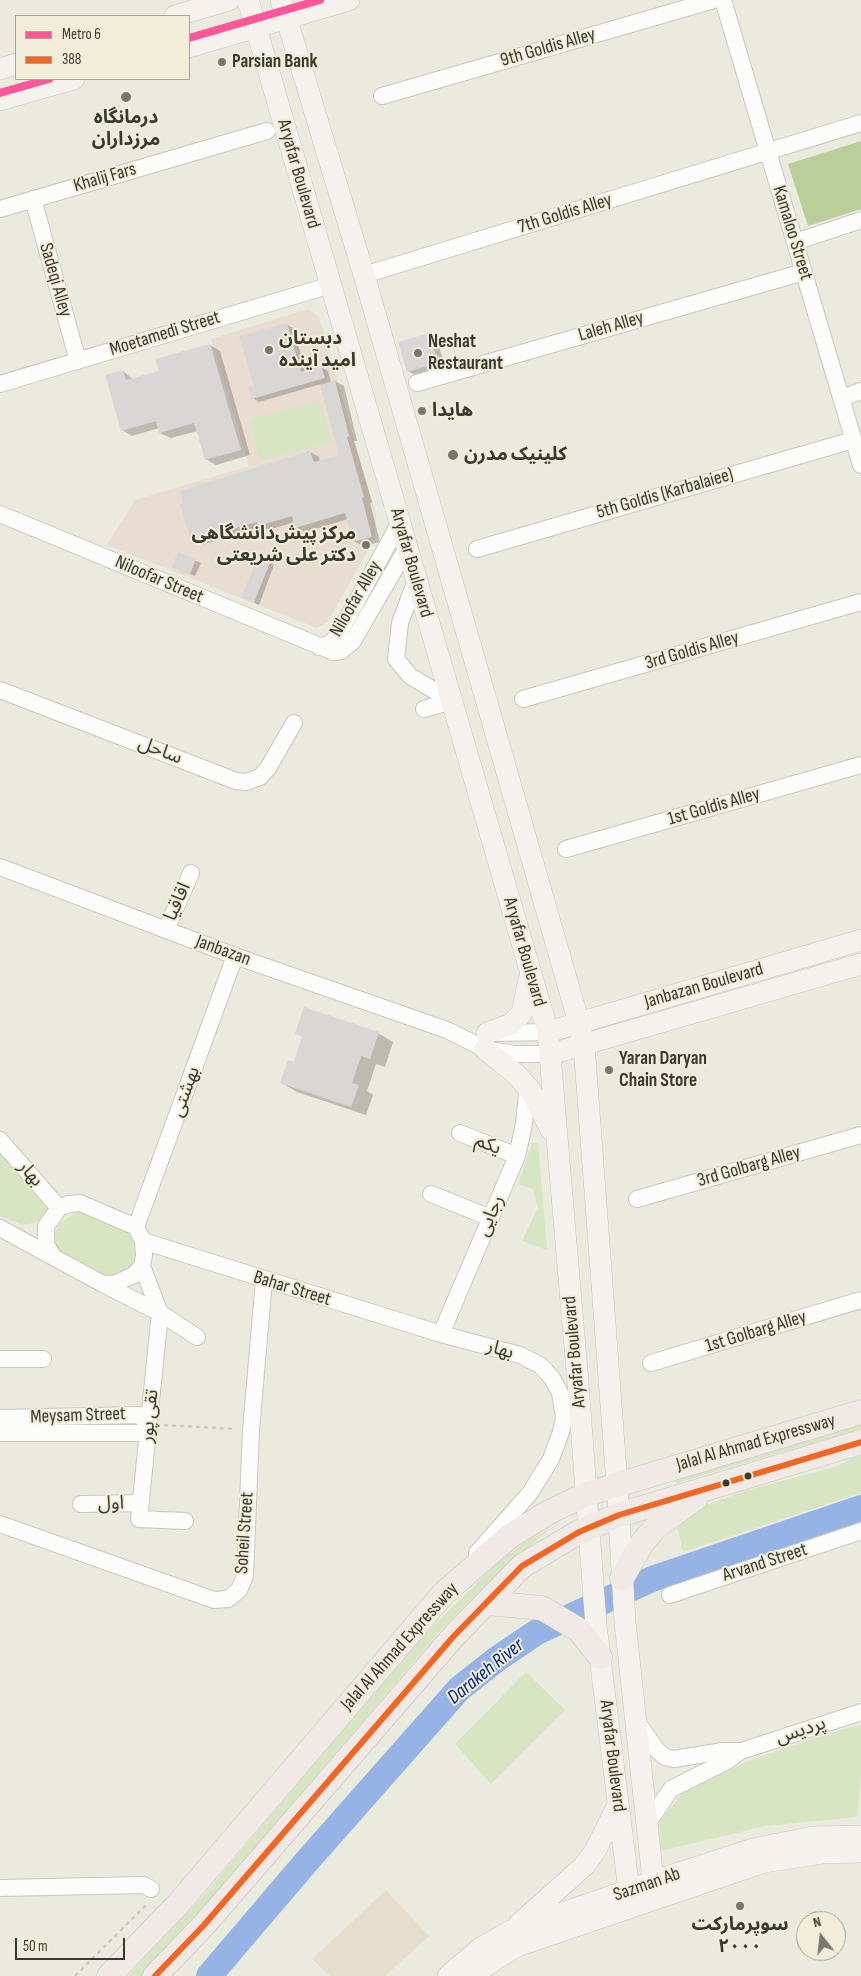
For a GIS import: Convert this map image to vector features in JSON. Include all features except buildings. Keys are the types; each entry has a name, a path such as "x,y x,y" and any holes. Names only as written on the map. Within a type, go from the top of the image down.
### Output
{"highway":[{"name":"Jalal Al Ahmad Expressway","path":"109,1976 179,1903 444,1593 510,1536 551,1511 587,1494 861,1412"},
{"name":"Jalal Al Ahmad Expressway","path":"155,1976 204,1925 453,1637 522,1566 589,1526 619,1515 716,1484 861,1442"},
{"path":"622,1578 637,1550 656,1527 716,1484"},
{"path":"487,1603 542,1608 588,1628 600,1657"},
{"path":"352,1701 366,1700 375,1710 376,1725"}],"main road":[{"path":"178,15 229,0"},
{"name":"Aryafar Boulevard","path":"248,0 548,1032 593,1582 588,1628"},
{"path":"190,47 256,28 284,9 349,0"},
{"name":"Aryafar Boulevard","path":"284,9 364,275 579,1022 584,1045 617,1484 625,1622 654,1890"},
{"path":"0,69 15,64"},
{"path":"0,100 70,80"},
{"path":"330,285 364,275"},
{"name":"Janbazan Boulevard","path":"548,1032 861,940"},
{"name":"Janbazan Boulevard","path":"551,1054 861,964"},
{"path":"530,972 526,1004 522,1013 511,1024 486,1041 531,1091 556,1141"},
{"name":"Aryafar Boulevard","path":"600,1657 630,1899"},
{"path":"511,1932 584,1866 595,1851 618,1805"},
{"name":"Sazman Ab","path":"654,1890 695,1868 753,1849 804,1839 861,1836"},
{"path":"649,1848 657,1856 671,1863 695,1868"},
{"name":"Sazman Ab","path":"459,1975 488,1964 517,1946 654,1890 764,1862 822,1853 861,1852"},
{"name":"Sazman Ab","path":"459,1975 481,1948 511,1932 630,1899"}],"street":[{"name":"9th Goldis Alley","path":"382,96 714,0"},
{"name":"Kamaloo Street","path":"723,0 861,465"},
{"name":"7th Goldis Alley","path":"364,275 861,124"},
{"name":"Khalij Fars","path":"0,209 267,131"},
{"name":"Sadeqi Alley","path":"33,199 78,360"},
{"path":"795,242 861,220"},
{"name":"Laleh Alley","path":"417,383 804,272"},
{"name":"Moetamedi Street","path":"0,384 330,285"},
{"path":"842,398 861,391"},
{"name":"5th Goldis (Karbalaiee)","path":"478,548 853,440"},
{"name":"Niloofar Street","path":"0,514 319,647"},
{"name":"Niloofar Alley","path":"319,647 329,644 336,637 400,522"},
{"name":"Niloofar Alley","path":"319,647 334,652 341,651 353,641 407,548"},
{"path":"416,580 400,623 396,659 410,676 452,701"},
{"name":"3rd Goldis Alley","path":"523,699 861,602"},
{"name":"ساحل","path":"0,690 236,781 256,780 264,772 294,723"},
{"path":"424,709 452,701"},
{"name":"1st Goldis Alley","path":"566,850 861,765"},
{"name":"Janbazan","path":"0,868 235,956 447,1030 486,1041 514,1054 551,1054"},
{"name":"اقاقیا","path":"166,930 191,874"},
{"name":"بهشتی","path":"139,1234 235,956"},
{"name":"Janbazan","path":"486,1041 505,1034 548,1032"},
{"name":"رجایی","path":"441,1334 517,1156 524,1124 526,1094"},
{"name":"یکم","path":"460,1134 517,1156"},
{"name":"3rd Golbarg Alley","path":"637,1199 861,1135"},
{"name":"بهار","path":"0,1140 59,1208"},
{"path":"431,1194 491,1218"},
{"path":"53,1257 46,1244 46,1226 59,1208 69,1204 86,1204 139,1234 144,1255 142,1266 160,1314"},
{"path":"7,1232 46,1226"},
{"path":"7,1232 160,1314 197,1337"},
{"name":"Bahar Street","path":"139,1234 264,1280 441,1334"},
{"path":"103,1284 125,1281 142,1266"},
{"name":"Soheil Street","path":"0,1524 214,1600 228,1599 239,1590 245,1576 251,1430 264,1280"},
{"name":"1st Golbarg Alley","path":"651,1363 861,1300"},
{"name":"تقی پور","path":"160,1314 139,1519 185,1521"},
{"name":"بهار","path":"441,1334 520,1355 540,1365 552,1378 560,1393 564,1417 552,1458 530,1493 444,1593"},
{"path":"0,1359 43,1359"},
{"name":"Meysam Street","path":"0,1418 139,1415 150,1425 140,1433 0,1434"},
{"name":"اول","path":"81,1504 141,1502"},
{"name":"Arvand Street","path":"670,1595 861,1532"},
{"name":"پردیس","path":"741,1751 857,1715"},
{"path":"635,1718 651,1744 665,1757 674,1759 724,1751 741,1751"},
{"path":"647,1824 671,1789 727,1761 741,1751"},
{"path":"0,1888 144,1885 151,1889"}],"path":[{"path":"150,1425 251,1430"},
{"path":"75,1976 142,1910 152,1898 151,1889"}],"shaded area":[{"path":"308,309 319,317 376,515 375,537 328,622 317,628 107,545 135,500 249,466 211,339"},
{"path":"386,1890 429,1936 385,1976 330,1976 312,1959"}],"green space":[{"path":"861,141 861,209 808,226 788,164"},
{"path":"319,400 331,441 261,461 249,420"},
{"path":"532,1143 538,1143 547,1250 522,1241 538,1208 533,1189 518,1184"},
{"path":"0,1149 51,1206 42,1218 34,1223 22,1225 0,1216"},
{"path":"77,1212 89,1213 129,1232 135,1242 137,1254 135,1264 129,1272 111,1279 95,1273 62,1255 56,1245 55,1232 60,1223"},
{"path":"861,1419 861,1429 676,1483 675,1478"},
{"path":"861,1453 861,1493 683,1552 675,1516 748,1490 838,1466"},
{"path":"549,1529 477,1594 440,1631 145,1976 128,1976 203,1896 418,1641 493,1567 526,1541"},
{"path":"526,1672 565,1710 491,1784 455,1744"},
{"path":"861,1725 861,1775 857,1817 765,1826 661,1851 654,1829 682,1793 750,1760 843,1729"}],"waterway":[{"name":"Darakeh River","path":"209,1976 307,1861 459,1689 497,1659 537,1632 652,1579 861,1508"}],"metro line":[{"name":"6","path":"190,38 320,0"},
{"name":"6","path":"0,93 46,80"}],"transit line":[{"name":"388","path":"155,1976 204,1925 453,1637 522,1566 579,1532 619,1515 861,1442"}],"place":[{"name":"Parsian Bank","path":"222,62"},
{"name":"درمانگاه مرزداران","path":"126,97"},
{"name":"دبستان امید آینده","path":"269,350"},
{"name":"Neshat Restaurant","path":"418,353"},
{"name":"هایدا","path":"422,411"},
{"name":"کلینیک مدرن","path":"453,455"},
{"name":"مرکز پیش‌دانشگاهی دکتر علی شریعتی","path":"366,545"},
{"name":"Yaran Daryan Chain Store","path":"609,1070"},
{"name":"سوپرمارکت ۲۰۰۰","path":"740,1906"}]}
